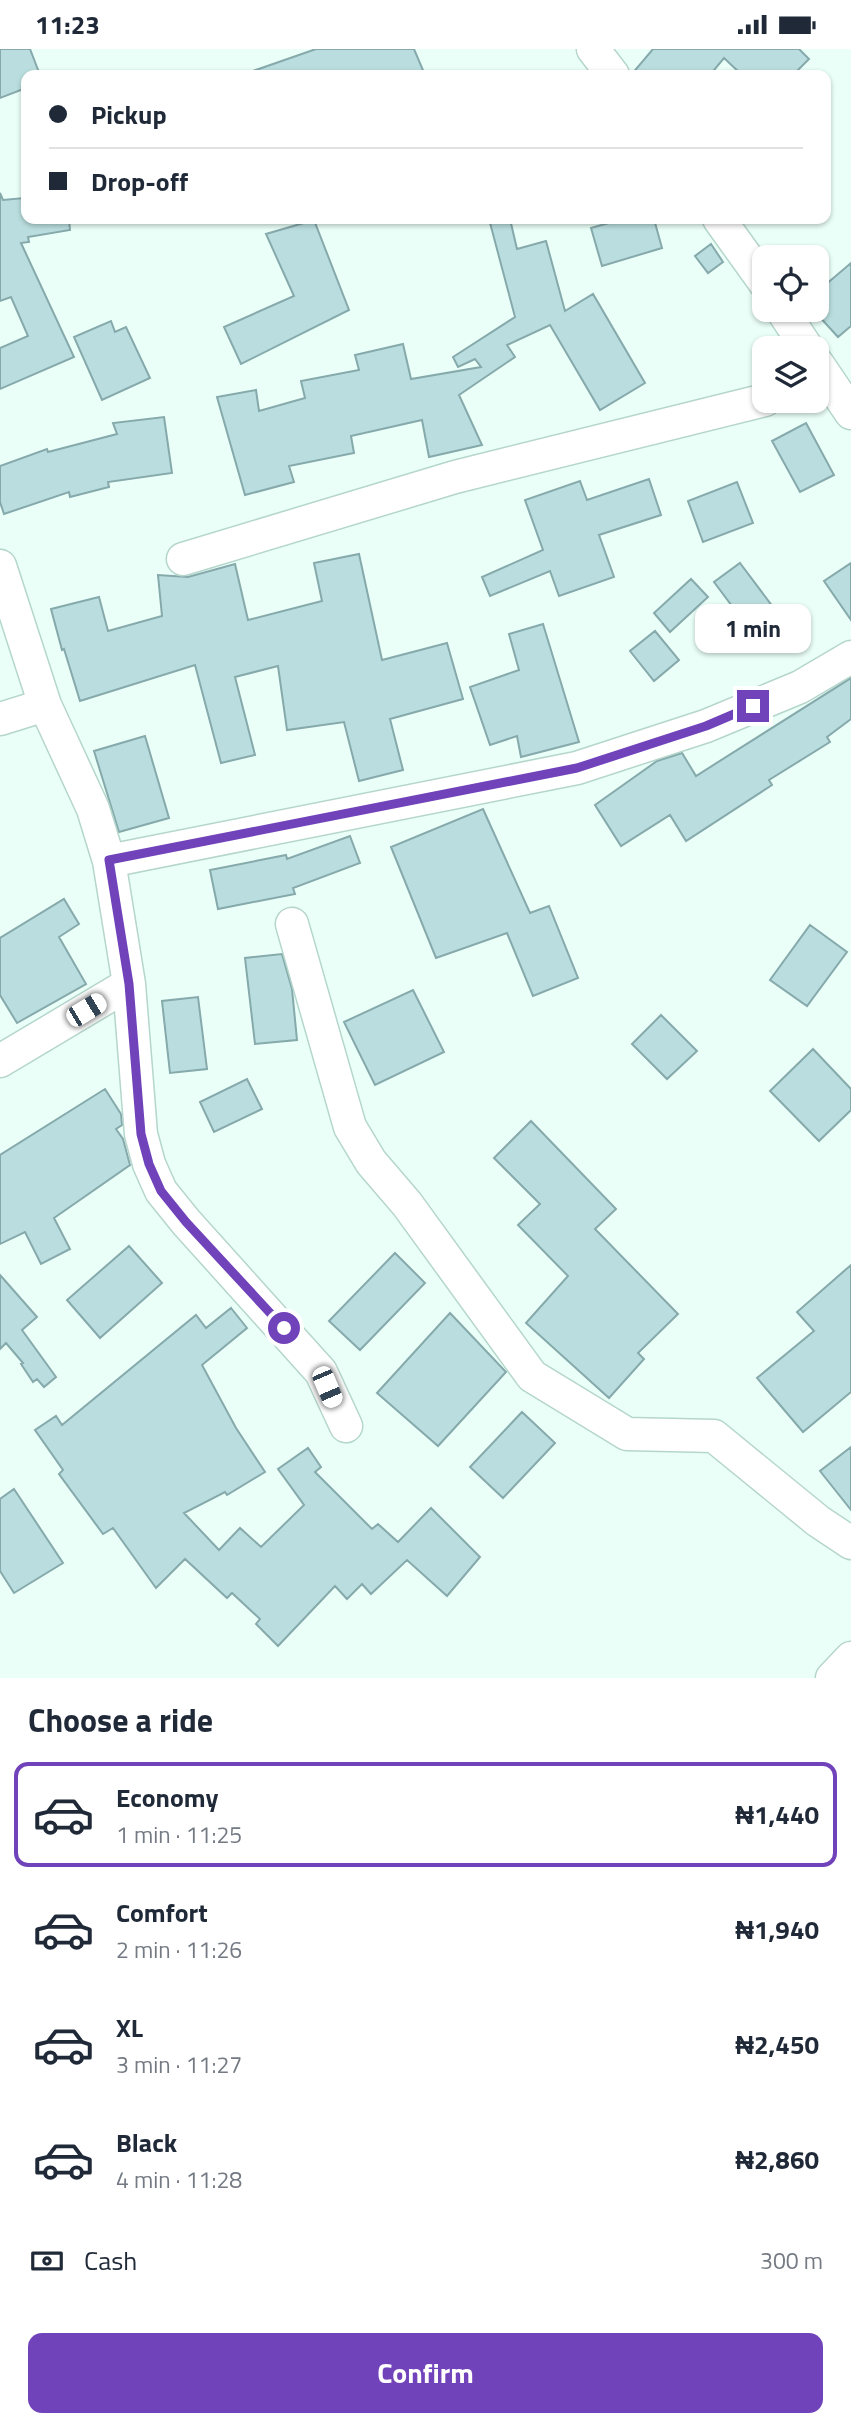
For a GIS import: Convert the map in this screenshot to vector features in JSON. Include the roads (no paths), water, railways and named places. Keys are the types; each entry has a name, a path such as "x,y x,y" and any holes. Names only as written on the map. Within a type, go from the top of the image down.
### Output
{"street":[{"path":"593,49 609,70"},
{"path":"723,224 752,265"},
{"path":"829,386 851,413"},
{"path":"183,559 455,477 752,403"},
{"path":"0,566 45,705 93,809 109,860 129,984 141,1134 149,1164 161,1191 321,1372 346,1426"},
{"path":"109,860 577,768 718,721 800,687 851,657"},
{"path":"0,719 45,705"},
{"path":"292,924 351,1127 371,1162 407,1204 532,1376 627,1434 714,1436 818,1521 851,1543"},
{"path":"0,1061 129,984"},
{"path":"832,1678 851,1658"}]}
